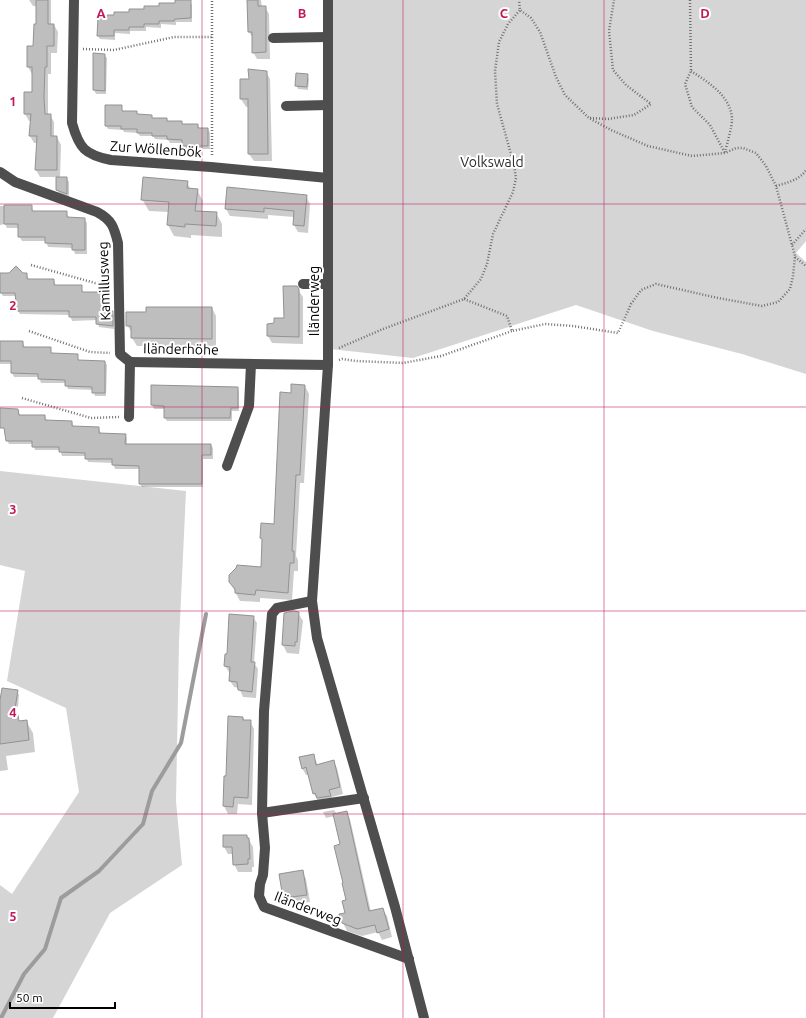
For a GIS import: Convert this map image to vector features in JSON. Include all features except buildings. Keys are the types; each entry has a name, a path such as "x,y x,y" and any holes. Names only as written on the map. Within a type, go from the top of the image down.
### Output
{"street":[{"name":"Zur Wöllenbök","path":"74,0 72,123 77,140 86,150 99,158 111,160 212,167 328,178"},
{"name":"Iländerweg","path":"328,0 328,365 312,601 317,638 364,798 424,1018"},
{"path":"273,38 328,37"},
{"path":"286,106 328,105"},
{"name":"Kamillusweg","path":"0,172 15,182 97,212 108,218 115,231 118,243 120,354"},
{"path":"303,284 328,284"},
{"path":"120,354 130,362"},
{"name":"Iländerhöhe","path":"129,416 130,362 328,365"},
{"path":"227,466 250,406 251,364"},
{"name":"Iländerweg","path":"312,601 277,608 272,614 264,711 262,813 265,848 263,875 260,884 259,896 264,907 409,959"},
{"path":"262,813 364,798"}],"path":[{"name":"Zur Wöllenbök","path":"212,0 212,167"},
{"path":"328,354 383,329 464,299 481,279 487,264 492,234 514,192 516,178 497,104 496,72 499,42 508,24 520,10 519,0"},
{"path":"590,118 608,119 634,115 651,104 626,85 613,70 609,31 614,0"},
{"path":"690,0 691,71 685,84 692,108 710,125 725,153"},
{"path":"328,365 342,359 403,363 441,356 512,331 545,324 573,326 618,333 631,304 641,290 656,284 762,306 778,302 790,289 795,256 776,186 766,166 756,153 743,148 736,148 725,153 692,156 648,146 611,130 590,118 565,95 556,77 540,32 531,18 520,10"},
{"path":"73,49 114,50 174,37 212,38"},
{"path":"691,71 713,86 727,101 732,119 725,153"},
{"path":"776,186 794,180 806,170"},
{"path":"792,245 806,229"},
{"path":"795,256 806,266"},
{"path":"31,265 95,283 118,284"},
{"path":"464,299 507,316 512,331"},
{"path":"29,331 90,352 120,354"},
{"path":"22,398 91,418 129,416"}],"green space":[{"name":"Volkswald","path":"329,0 806,0 806,241 796,253 806,262 806,374 742,354 653,331 576,305 413,358 330,349"},
{"path":"0,471 186,491 179,642 176,801 182,865 110,913 53,1018 0,1018 0,885 12,894 79,792 66,708 7,681 25,571 0,565"}],"waterway":[{"path":"1,1018 24,974 45,949 61,898 99,871 143,824 152,791 181,743 206,614"}]}
